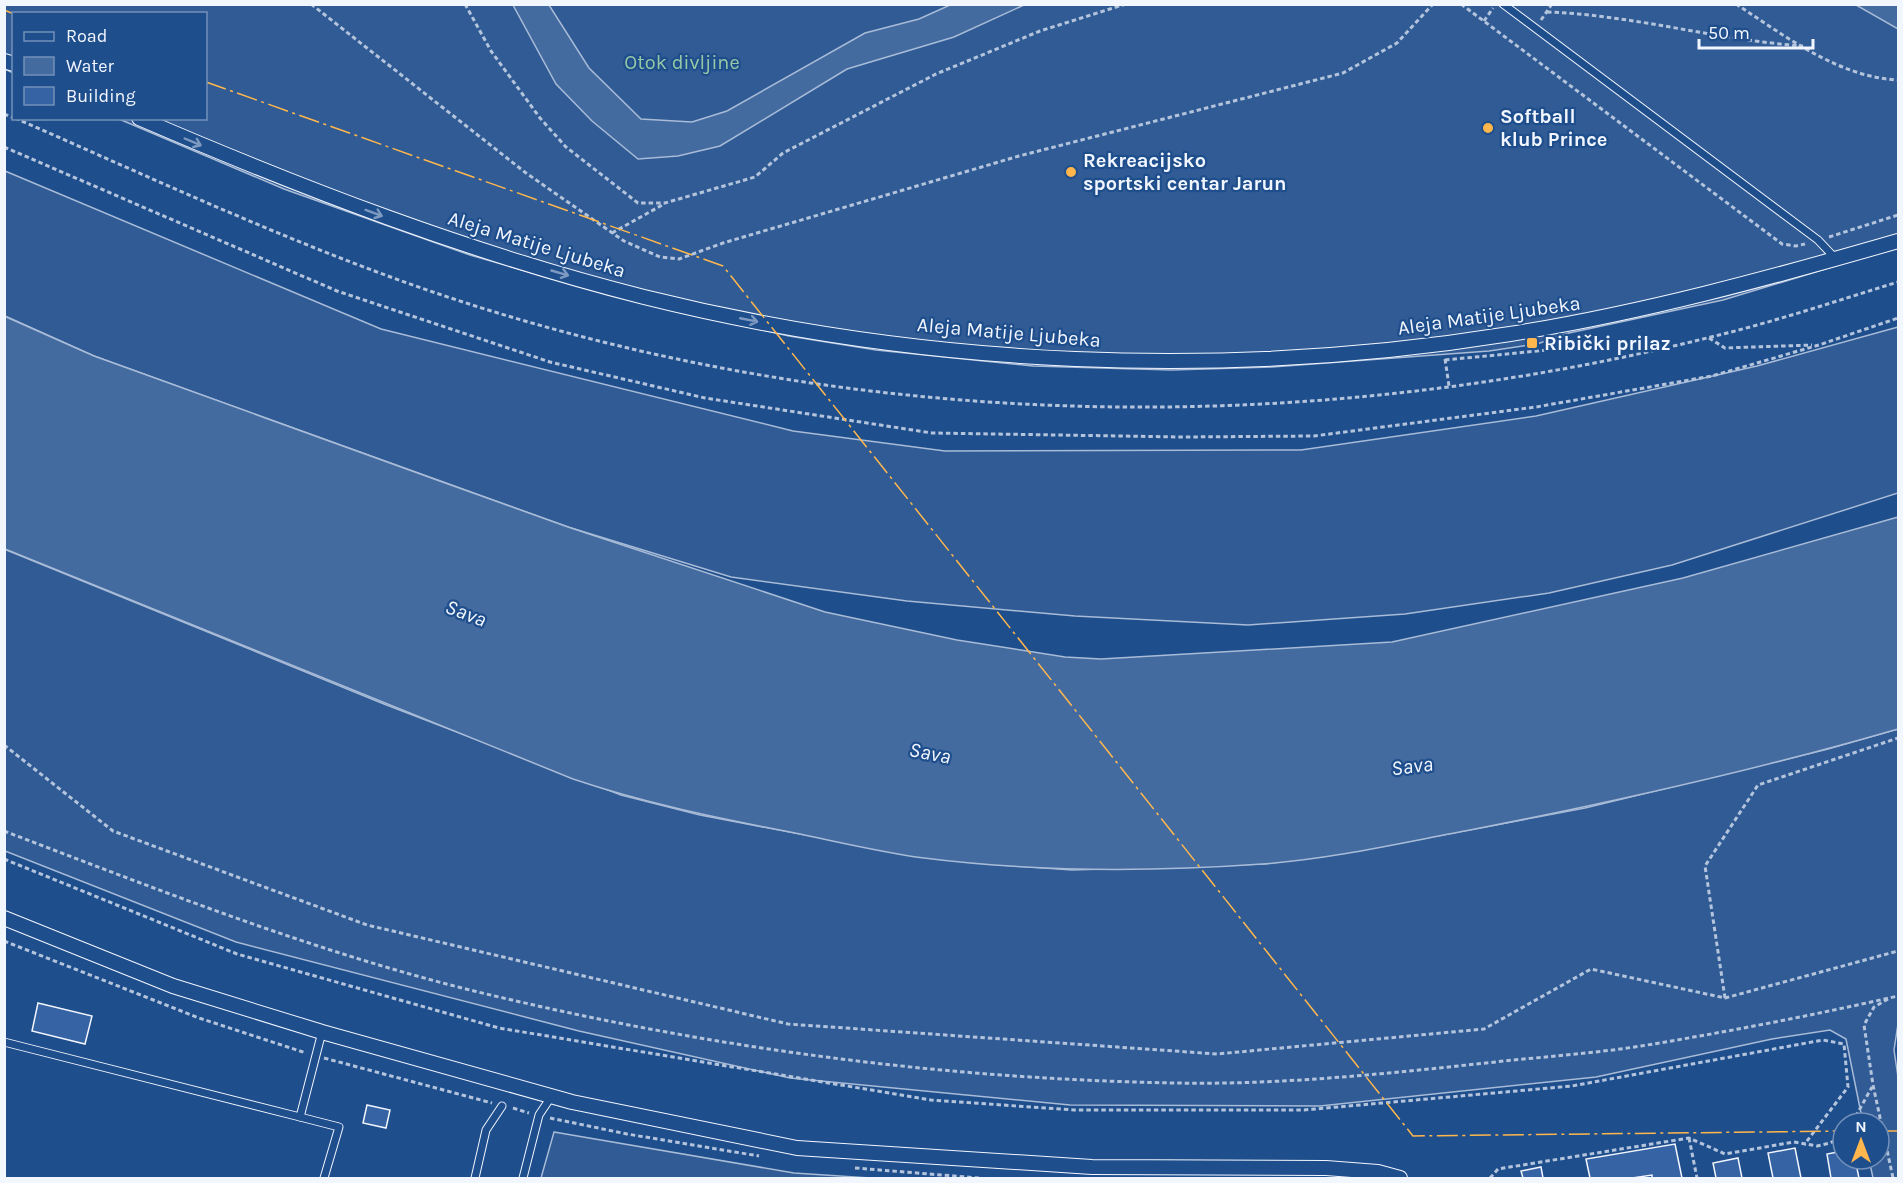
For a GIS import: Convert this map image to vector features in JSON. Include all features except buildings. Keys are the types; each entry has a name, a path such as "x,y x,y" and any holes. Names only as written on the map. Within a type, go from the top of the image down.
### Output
{"street":[{"name":"Aleja Matije Ljubeka","path":"144,120 279,178 413,227 568,276 645,297 747,320 845,336 981,353 1154,363 1315,356 1444,343 1562,325 1673,303 1899,241"},
{"path":"4,918 173,986 322,1032 572,1102 797,1148 1092,1167 1326,1168 1378,1172 1400,1179"}],"lane":[{"path":"1503,4 1818,240 1836,259"},
{"path":"300,1117 322,1032"},
{"path":"4,1042 339,1127 324,1179"},
{"path":"523,1179 539,1115 553,1095"},
{"path":"475,1179 486,1130 502,1106"}],"path":[{"path":"311,4 526,173 612,233 660,257 679,259 723,243 1019,156 1343,73 1397,43 1433,4"},
{"path":"465,4 491,51 540,118 566,147 638,203 665,203"},
{"path":"612,233 665,203 756,177 783,153 936,74 1040,31 1126,4"},
{"path":"1461,4 1782,244 1796,246 1899,215"},
{"path":"1736,4 1842,68 1885,79 1899,80"},
{"path":"1484,21 1494,7"},
{"path":"1547,12 1600,16 1732,39 1803,46"},
{"path":"19,120 330,255 485,309 656,354 773,378 922,397 1006,404 1092,407 1233,406 1316,401 1449,386 1534,374 1709,338 1899,282"},
{"path":"1709,338 1725,348 1819,345"},
{"path":"1445,360 1548,350"},
{"path":"1444,352 1449,386"},
{"path":"1725,998 1705,866 1758,785 1899,738"},
{"path":"4,745 113,831 367,925 788,1024 1217,1054 1484,1029 1591,969 1725,998 1899,951"},
{"path":"4,831 88,865 260,927 348,956 470,990 639,1029 789,1053 944,1071 1178,1083 1312,1079 1400,1072 1639,1046 1891,998"},
{"path":"4,859 237,954 499,1028 931,1100 1074,1110 1304,1110 1572,1086 1823,1040 1844,1044 1848,1087 1804,1145"},
{"path":"4,941 166,1005 301,1051"},
{"path":"1893,1179 1873,1085 1864,1024 1874,1007 1899,994"},
{"path":"324,1058 527,1112"},
{"path":"1859,1111 1873,1085"},
{"path":"1490,1179 1498,1169 1689,1138 1725,1154 1794,1142 1804,1145 1824,1145 1831,1142"},
{"path":"1689,1138 1697,1179"}],"shaded area":[{"name":"Rekreacijsko sportski centar Jarun","path":"5,4 1898,5 1898,247 1723,300 1569,333 1537,344 1489,351 1272,367 1171,370 1033,366 876,350 789,336 617,297 470,255 284,189 121,120 207,120 207,12 12,12 12,72 5,69"},
{"path":"5,171 381,329 793,431 945,451 1301,450 1536,416 1757,366 1898,327 1898,493 1672,565 1549,593 1405,614 1248,625 1075,616 907,601 731,577 568,527 94,356 5,316"},
{"path":"4,549 384,704 621,795 700,815 921,857 1001,865 1072,870 1264,864 1358,851 1585,808 1828,749 1898,729 1898,1024 1894,1050 1898,1077 1898,1178 1873,1178 1872,1171 1891,1171 1891,1111 1861,1111 1846,1039 1830,1030 1772,1039 1596,1077 1320,1106 1070,1105 790,1078 579,1031 236,942 5,851"},
{"path":"554,1132 794,1173 870,1178 541,1178"}],"water":[{"path":"513,5 549,5 589,68 641,119 692,122 727,111 865,33 919,19 950,5 1024,5 954,37 847,69 720,146 678,156 638,159 592,121 556,84"},
{"path":"1856,5 1898,5 1898,29"},
{"name":"Sava","path":"4,316 94,356 448,484 568,527 825,612 957,640 1065,657 1101,659 1392,642 1683,578 1898,517 1898,729 1739,772 1578,808 1366,850 1262,864 1093,869 966,863 890,853 708,815 654,803 573,779 5,549"}],"power":[{"path":"4,10 12,13"},
{"path":"207,82 723,266 1413,1136 1831,1131"},
{"path":"1891,1131 1898,1131"}],"place":[{"name":"Softball klub Prince","path":"1488,128"},
{"name":"Rekreacijsko sportski centar Jarun","path":"1071,172"},
{"name":"Ribički prilaz","path":"1532,343"}],"park label":[{"name":"Otok divljine","path":"682,62"}]}
